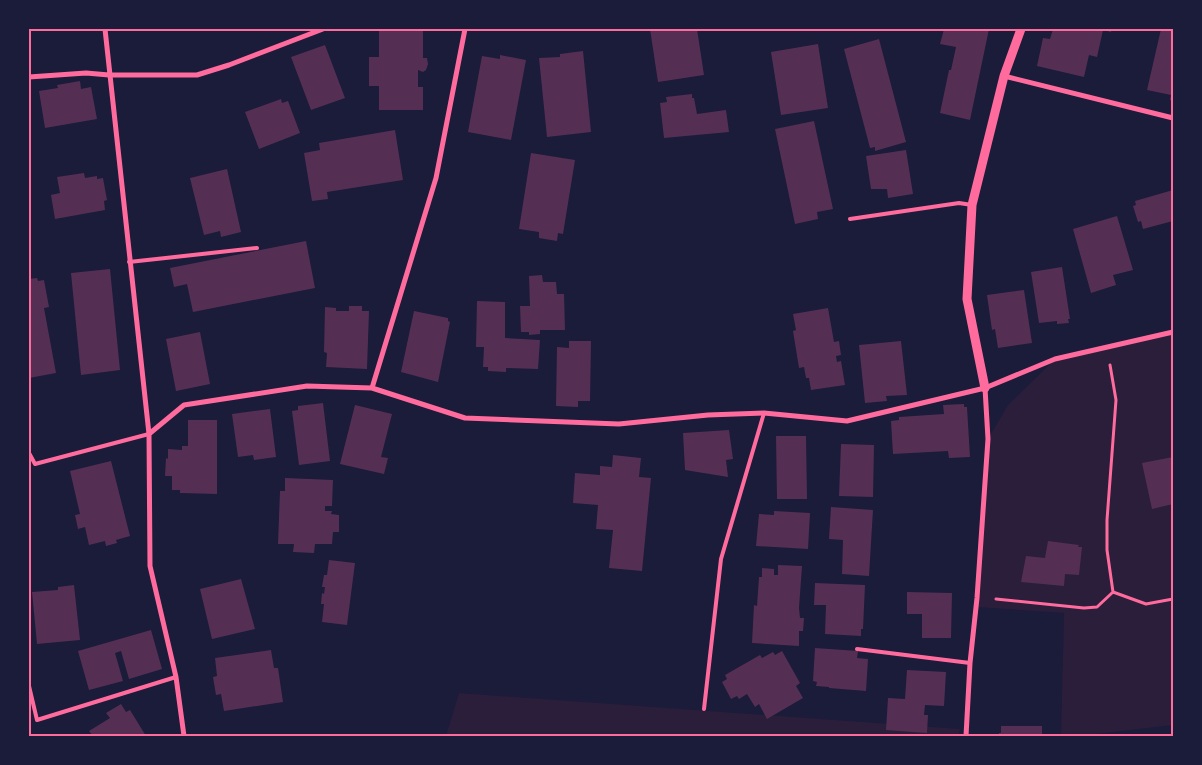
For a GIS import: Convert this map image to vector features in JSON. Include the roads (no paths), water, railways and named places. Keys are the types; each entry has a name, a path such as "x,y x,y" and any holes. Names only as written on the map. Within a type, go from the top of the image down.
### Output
{"street":[{"path":"105,29 149,434 150,566 176,677 184,736"},
{"path":"29,77 86,73 109,76 197,76 322,29"},
{"path":"372,388 436,178 465,29"},
{"path":"966,736 970,663 978,598 988,439 985,388 967,299 972,204 1004,76 1021,29"},
{"path":"1004,76 1173,118"},
{"path":"149,434 184,404 307,386 372,388 465,418 618,424 708,415 764,413 848,421 985,388 1055,359 1173,332"}],"lane":[{"path":"850,219 959,203 972,204"},
{"path":"129,262 256,248"},
{"path":"704,709 721,559 764,413"},
{"path":"29,467 149,434"},
{"path":"29,453 35,464"},
{"path":"857,650 970,663"},
{"path":"29,686 37,720 176,677"}]}
